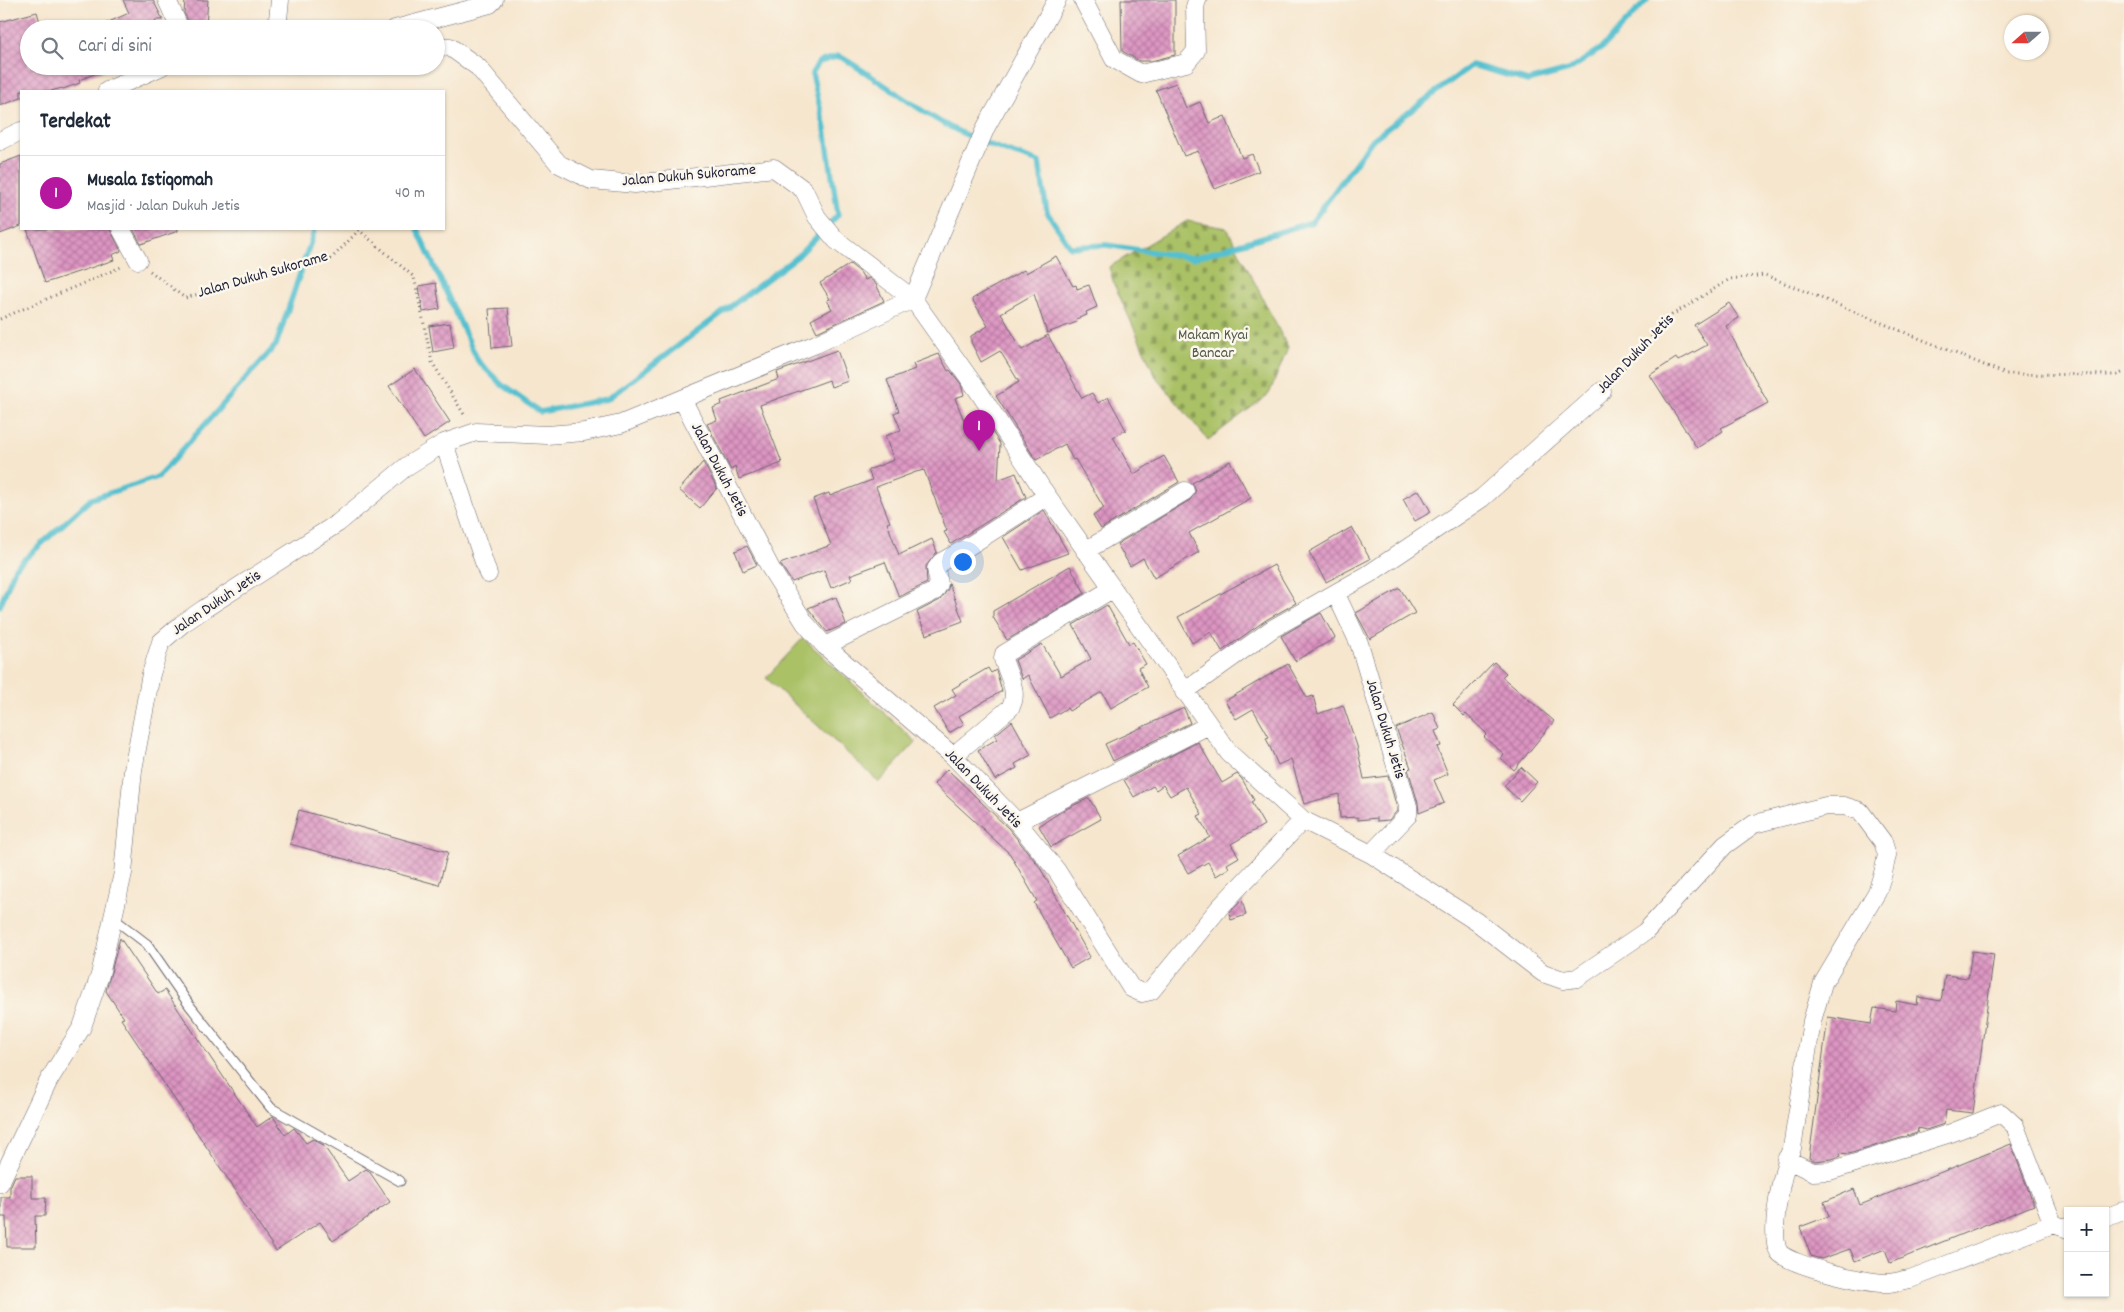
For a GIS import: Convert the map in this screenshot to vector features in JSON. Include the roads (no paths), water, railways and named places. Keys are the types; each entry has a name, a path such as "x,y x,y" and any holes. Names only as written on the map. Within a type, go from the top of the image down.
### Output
{"street":[{"path":"167,0 176,20"},
{"path":"278,20 280,0"},
{"path":"429,20 490,4 494,0"},
{"path":"1057,0 986,127 913,299 980,392 1085,551 1229,754 1303,820 1371,854 1477,922 1544,973 1563,980 1577,978 1644,932 1725,846 1754,824 1826,806 1844,806 1860,811 1883,842 1887,855 1877,892 1824,983 1812,1021 1792,1148 1786,1159 1778,1200 1775,1240 1778,1250 1784,1258 1803,1266 1886,1283 1910,1279 2060,1226 2015,1126 2001,1113 1951,1133 1830,1171 1813,1172 1786,1159"},
{"path":"1083,0 1114,59 1142,74 1186,63 1196,51 1195,7 1197,0"},
{"name":"Jalan Dukuh Sukorame","path":"445,47 450,47 478,67 559,164 591,180 636,184 774,168 804,190 817,217 836,240 913,299"},
{"path":"109,90 142,75"},
{"path":"0,141 20,131"},
{"path":"122,230 138,260"},
{"name":"Jalan Dukuh Jetis","path":"0,1183 49,1080 82,1027 100,975 123,873 133,770 151,674 161,642 204,609 338,523 407,466 444,442 476,432 547,435 584,432 621,424 816,344 913,299"},
{"name":"Jalan Dukuh Jetis","path":"1184,692 1272,629 1336,594 1482,498 1602,391"},
{"name":"Jalan Dukuh Jetis","path":"682,399 771,569 805,623 825,646 953,756 1017,822 1057,871 1131,988 1142,993 1151,991 1220,907 1303,820"},
{"path":"444,442 488,574"},
{"path":"1085,551 1185,491"},
{"path":"825,646 935,591 939,584 936,569 941,562 1047,496"},
{"path":"953,756 1010,708 1014,701 1015,694 1003,659 1004,654 1112,589"},
{"name":"Jalan Dukuh Jetis","path":"1336,594 1359,643 1408,806 1408,815 1371,854"},
{"path":"1017,822 1209,726"},
{"path":"2109,1217 2123,1212"}],"lane":[{"path":"113,918 147,944 190,1006 271,1108 400,1181"}],"waterway":[{"path":"417,230 478,361 502,385 540,412 607,399 798,256 838,215 825,129 812,73 819,62 839,56 926,113 951,127 988,144 1039,162 1047,212 1070,247 1106,245 1194,258 1312,222 1373,139 1472,65 1528,81 1569,70 1602,48 1647,0"},
{"path":"0,606 15,568 91,499 158,477 276,345 315,230"}],"place":[{"name":"Musala Istiqomah","path":"979,451"}],"park label":[{"name":"Makam Kyai Bancar","path":"1213,344"}]}
